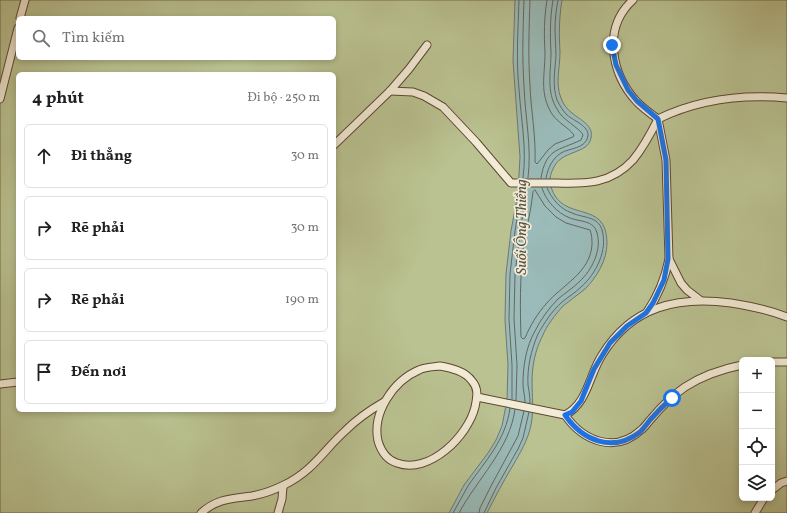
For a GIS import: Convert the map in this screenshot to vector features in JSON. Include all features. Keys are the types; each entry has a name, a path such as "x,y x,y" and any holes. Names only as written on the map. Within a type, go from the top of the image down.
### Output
{"lane":[{"path":"21,16 25,0"},
{"path":"633,0 626,7 616,25 612,45 614,55 621,78 628,90 637,101 658,119 666,160 668,259 664,280 653,303 646,313"},
{"path":"0,99 16,36"},
{"path":"336,143 390,91 427,45"},
{"path":"390,91 402,91 419,94 435,101 443,107 476,142 511,183 586,184 605,179 614,175 632,161 650,136 658,119 687,106 718,99 762,97 787,98"},
{"path":"668,259 681,283 693,296 701,301"},
{"path":"477,397 565,415 572,412 581,401 594,369 610,343 627,326 646,313 668,304 701,301 744,305 763,309 787,317"},
{"path":"775,362 787,362"},
{"path":"440,366 459,371 472,380 476,388 477,397 474,412 469,423 453,444 446,451 432,458 410,465 395,462 388,458 381,448 377,433 377,423 379,412 386,400 394,390 412,374 420,369 440,366"},
{"path":"565,415 578,430 595,440 605,442 624,440 640,431 663,406 685,387 700,378 739,366"},
{"path":"0,384 16,382"},
{"path":"201,513 223,500 254,496 283,486 310,468 344,431 358,419 386,400"},
{"path":"775,488 787,481"},
{"path":"278,513 282,499 283,486"},
{"path":"755,513 762,501"}],"green space":[{"path":"0,0 787,0 787,513 0,513"}],"water":[{"name":"Suối Ông Thiềng","path":"515,0 562,0 560,13 559,93 565,106 586,123 591,133 591,138 585,147 562,158 557,163 551,174 550,185 557,198 564,205 592,215 600,220 605,229 607,249 603,262 594,279 585,289 560,309 544,333 534,359 532,382 533,403 530,431 521,452 487,513 449,513 464,485 496,440 502,426 507,400 508,365 505,320 506,274 511,231 518,193 520,157 513,61"}],"route":[{"path":"612,45 616,65 621,78 637,101 658,119 663,139 668,177 667,270 659,292 646,313 627,326 610,343 594,369 590,383 581,401 572,412 565,415 578,430 586,436 595,440 614,442 624,440 640,431 672,398"}]}
